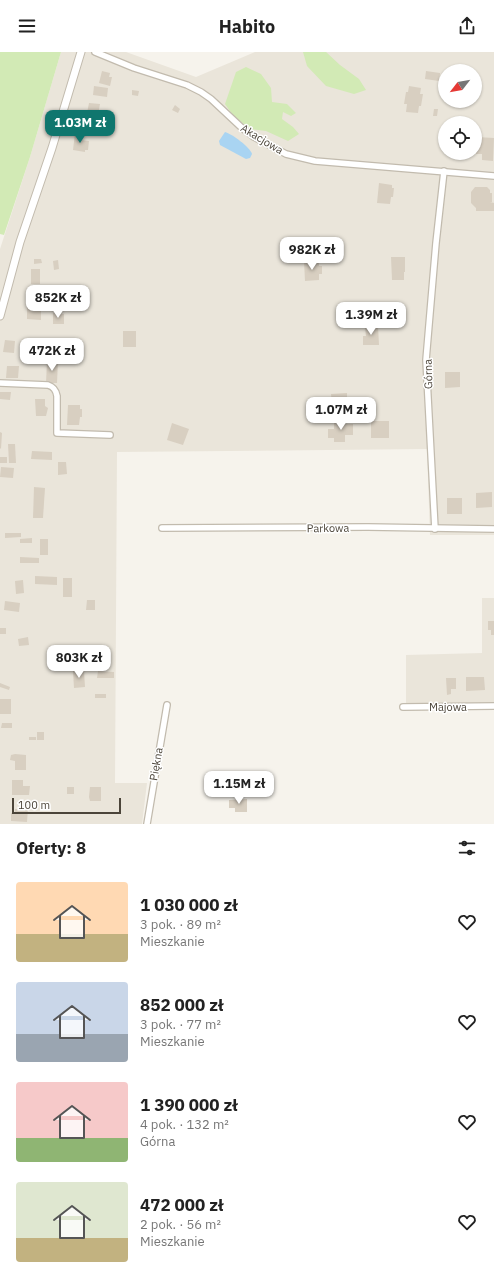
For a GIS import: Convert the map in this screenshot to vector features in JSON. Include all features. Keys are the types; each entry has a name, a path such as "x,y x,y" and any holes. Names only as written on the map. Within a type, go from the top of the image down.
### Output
{"street":[{"path":"0,316 20,242 81,52"},
{"name":"Akacjowa","path":"95,52 134,68 187,85 201,92 254,137 286,154 315,161 494,176"},
{"name":"Górna","path":"435,529 426,360 444,171"},
{"path":"0,384 53,386 57,396 57,434 110,435"},
{"name":"Parkowa","path":"162,528 368,527 494,529"},
{"name":"Piękna","path":"147,824 167,705"},
{"name":"Majowa","path":"403,707 494,706"}],"shaded area":[{"path":"61,52 126,52 196,77 255,52 494,52 494,535 430,535 427,449 117,452 115,783 147,783 142,824 0,824 0,249 30,157"},
{"path":"482,598 494,598 494,710 406,710 406,655 482,653"}],"green space":[{"path":"0,52 61,52 30,157 4,235 0,234"},
{"path":"303,52 326,52 359,79 366,90 354,94 326,86 307,66"},
{"path":"246,67 261,74 271,88 272,102 287,104 296,113 291,116 283,112 282,119 293,127 299,134 288,141 266,131 251,129 234,117 225,104 236,72"}],"water":[{"path":"225,132 236,138 251,151 252,154 250,158 246,159 220,145 219,141"}],"building":[{"path":"102,71 110,73 109,77 112,77 110,86 99,83"},
{"path":"426,71 438,73 438,81 425,79"},
{"path":"94,86 108,88 107,97 93,95"},
{"path":"409,86 421,88 420,94 423,94 418,113 406,112 407,104 404,104 406,92 408,92"},
{"path":"132,90 139,91 138,96 132,95"},
{"path":"89,103 100,104 98,115 87,113"},
{"path":"175,105 180,109 178,113 172,110"},
{"path":"434,109 438,109 437,116 433,116"},
{"path":"75,133 80,133 80,140 89,141 88,150 85,150 85,152 73,150"},
{"path":"482,137 494,138 493,161 482,160"},
{"path":"379,183 392,185 392,188 394,188 393,197 391,197 390,204 377,203"},
{"path":"475,187 487,187 490,190 490,193 492,193 492,202 490,202 494,203 494,211 476,211 476,208 471,203 471,192"},
{"path":"391,257 405,257 404,280 392,280"},
{"path":"34,259 41,259 42,263 34,264"},
{"path":"58,260 59,269 54,270 53,261"},
{"path":"304,261 319,261 319,266 322,266 322,274 319,274 319,280 305,281"},
{"path":"31,269 40,269 40,284 31,284"},
{"path":"349,305 360,305 360,314 349,314"},
{"path":"27,307 41,307 41,320 27,319"},
{"path":"53,313 64,314 64,324 53,324"},
{"path":"378,326 379,345 363,345 363,336 366,336 365,327"},
{"path":"123,331 136,331 136,347 123,347"},
{"path":"5,340 15,341 14,353 3,352"},
{"path":"47,361 58,361 57,383 46,383"},
{"path":"7,366 19,366 18,378 6,378"},
{"path":"445,372 460,372 460,387 445,388"},
{"path":"0,392 11,392 10,400 0,399"},
{"path":"347,393 347,407 345,407 345,413 333,413 331,394"},
{"path":"35,399 45,399 45,406 48,408 46,416 36,416"},
{"path":"68,405 80,405 80,409 82,409 82,417 80,417 79,425 67,425"},
{"path":"345,420 345,424 353,424 353,435 345,435 345,442 334,442 334,438 328,438 328,429 334,429 334,421"},
{"path":"371,421 389,421 389,438 371,438"},
{"path":"172,423 189,429 183,445 167,440"},
{"path":"0,432 2,433 1,449 0,448"},
{"path":"8,444 15,444 16,463 9,463"},
{"path":"32,451 52,452 52,460 31,459"},
{"path":"0,457 7,457 7,463 0,463"},
{"path":"58,462 66,462 67,474 58,475"},
{"path":"1,467 14,468 13,478 0,477"},
{"path":"34,487 45,488 43,518 33,518"},
{"path":"492,492 492,507 476,508 476,493"},
{"path":"447,498 462,498 462,514 447,514"},
{"path":"5,533 21,533 21,537 5,538"},
{"path":"32,538 32,543 20,543 20,539"},
{"path":"40,539 48,539 48,555 40,555"},
{"path":"20,557 39,558 39,563 20,563"},
{"path":"35,576 57,577 57,585 35,584"},
{"path":"63,578 72,578 72,597 63,597"},
{"path":"23,580 24,593 16,594 15,581"},
{"path":"87,600 95,600 95,610 86,610"},
{"path":"5,601 20,603 19,612 4,610"},
{"path":"488,621 494,621 494,635 491,635 491,630 488,630"},
{"path":"0,628 6,628 6,634 0,634"},
{"path":"28,637 29,645 19,646 18,639"},
{"path":"73,671 84,671 85,687 74,688"},
{"path":"98,671 114,672 114,678 97,678"},
{"path":"466,677 484,677 485,690 466,691"},
{"path":"446,678 456,678 456,689 451,689 451,694 447,695"},
{"path":"0,683 10,687 9,690 0,687"},
{"path":"95,694 106,694 106,698 95,698"},
{"path":"0,699 11,699 11,714 0,714"},
{"path":"2,723 12,723 12,728 1,728"},
{"path":"37,732 44,732 44,740 37,740"},
{"path":"29,737 36,737 36,740 29,740"},
{"path":"11,755 26,755 26,770 15,770 15,761 10,760"},
{"path":"12,780 23,780 23,786 30,786 29,795 12,795"},
{"path":"67,787 74,787 74,794 67,794"},
{"path":"90,787 101,787 101,801 90,801"},
{"path":"247,799 247,812 235,812 235,808 229,808 229,800"},
{"path":"15,809 28,809 27,822 11,821 11,813 15,813"}]}
